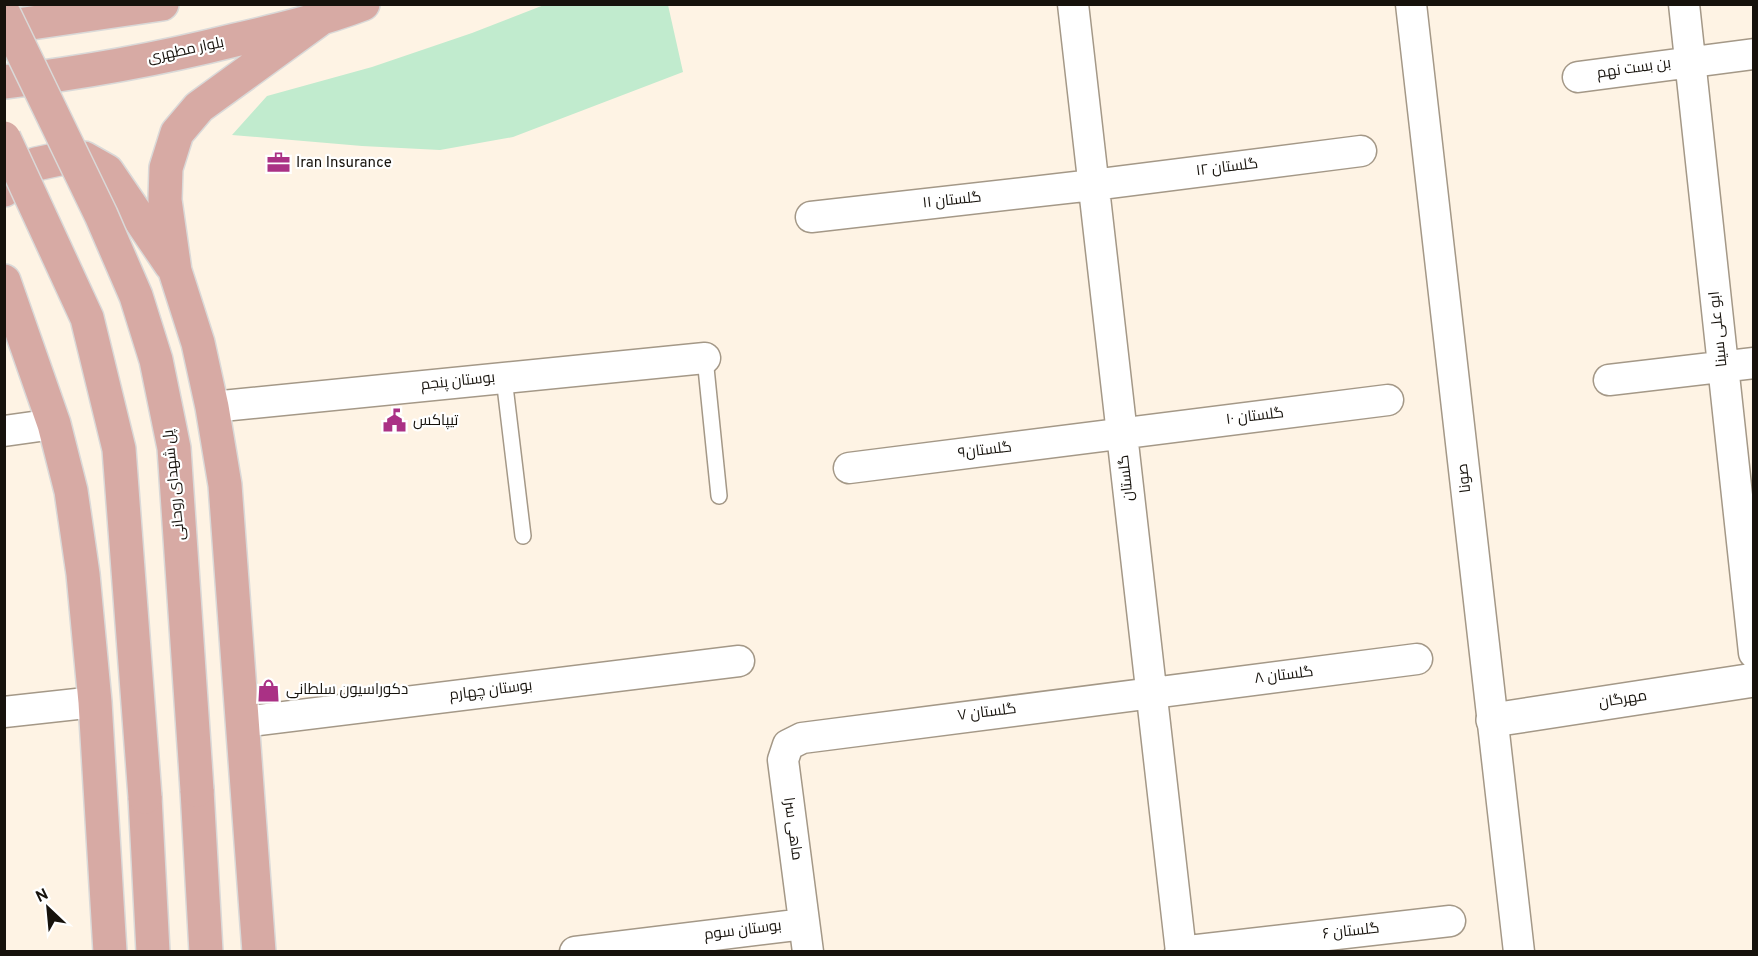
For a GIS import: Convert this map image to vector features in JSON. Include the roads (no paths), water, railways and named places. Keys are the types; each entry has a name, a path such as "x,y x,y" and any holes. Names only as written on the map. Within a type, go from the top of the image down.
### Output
{"main road":[{"path":"4,27 58,21 162,4"},
{"name":"بلوار مطهری","path":"4,82 91,71 196,50 320,20 363,4"},
{"name":"پل شهدای روحانی","path":"4,14 101,215 136,296 156,360 174,448 206,951"},
{"path":"259,951 225,485 198,343 175,271 165,200 166,168 177,133 199,107 320,20"},
{"path":"4,138 87,318 118,448 145,797 153,951"},
{"path":"4,190 15,176 36,164 64,158 84,158 107,171 175,271"},
{"path":"4,259 8,290 54,424 75,515 95,702 110,951"}],"street":[{"name":"گلستان","path":"1073,4 1180,951"},
{"name":"صونا","path":"1411,4 1520,951"},
{"name":"ابو علی سینا","path":"1684,4 1754,653"},
{"name":"بن بست نهم","path":"1578,77 1754,54"},
{"name":"گلستان ۱۲","path":"1094,185 1361,151"},
{"name":"گلستان ۱۱","path":"811,216 1094,185"},
{"name":"بوستان پنجم","path":"212,407 705,358"},
{"path":"1609,380 1754,363"},
{"name":"گلستان ۱۰","path":"1122,434 1388,400"},
{"path":"4,431 54,424"},
{"name":"گلستان۹","path":"849,468 1122,434"},
{"name":"گلستان ۸","path":"1151,693 1418,659"},
{"name":"بوستان چهارم","path":"243,722 739,661"},
{"name":"مهرگان","path":"1493,720 1754,680"},
{"name":"گلستان ۷","path":"824,734 1151,693"},
{"path":"4,712 95,702"},
{"name":"ماهی سرا","path":"806,938 783,760 788,745 802,738 824,734"},
{"name":"گلستان ۶","path":"1180,951 1450,921"},
{"name":"بوستان سوم","path":"575,951 806,938"}],"lane":[{"path":"705,358 719,496"},
{"path":"504,378 523,536"}],"place":[{"name":"Iran Insurance","path":"278,163"},
{"name":"تیپاکس","path":"395,421"},
{"name":"دکوراسیون سلطانی","path":"268,690"}]}
